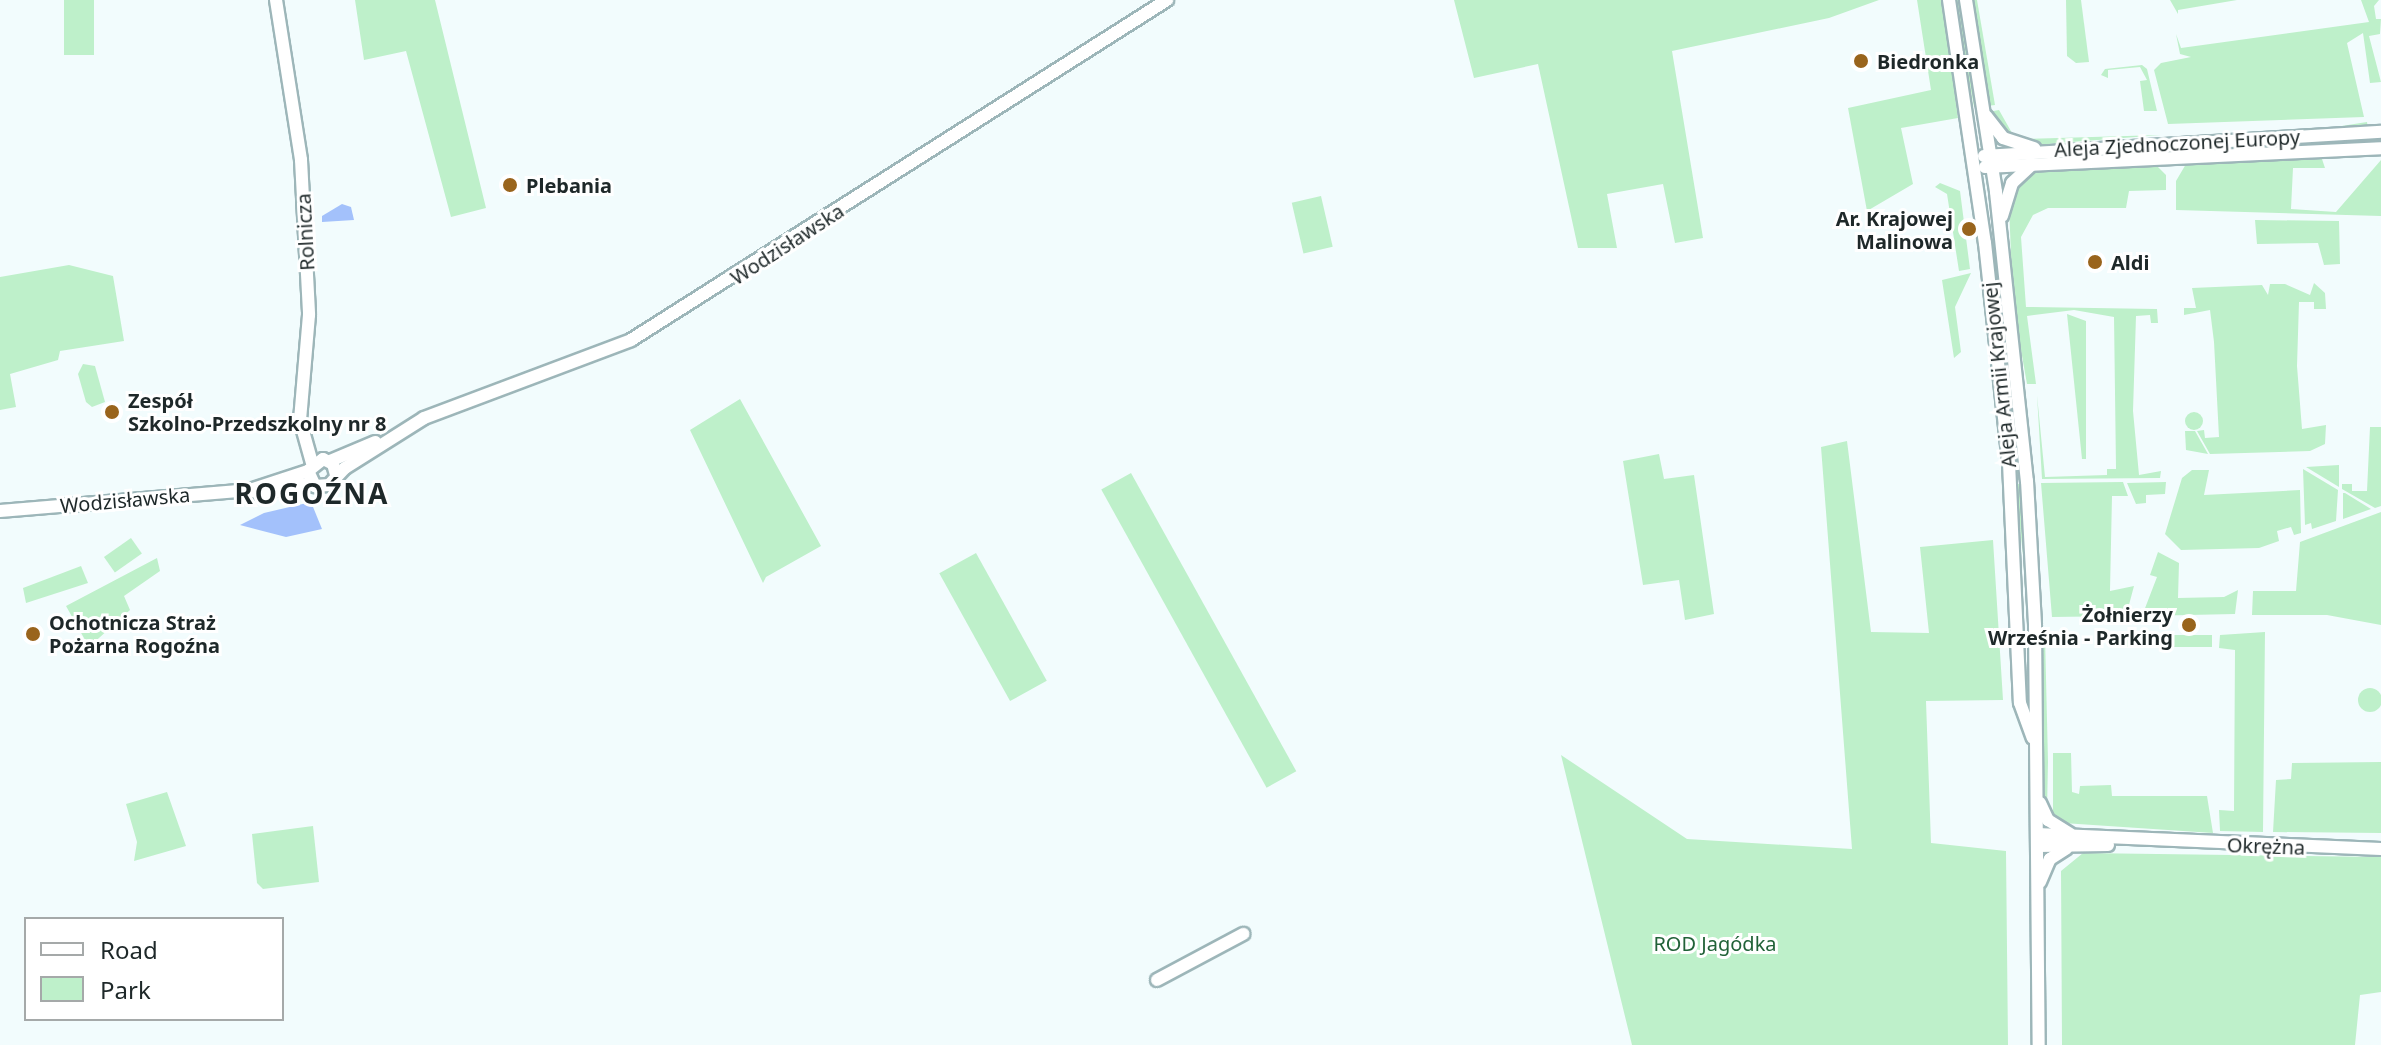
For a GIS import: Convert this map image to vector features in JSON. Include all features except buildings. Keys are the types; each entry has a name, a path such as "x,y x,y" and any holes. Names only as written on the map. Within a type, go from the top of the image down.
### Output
{"main road":[{"name":"Rolnicza","path":"276,0 301,160 309,315 300,420 311,472"},
{"name":"Wodzisławska","path":"0,511 250,490 311,472 330,461 382,442 457,403 631,340 1167,0"},
{"name":"Aleja Armii Krajowej","path":"1949,0 1973,162 2011,481 2020,703 2037,749"},
{"name":"Aleja Armii Krajowej","path":"1966,0 2000,227 2028,494 2037,749 2039,1045"},
{"path":"1983,109 2003,138 2047,151"},
{"name":"Aleja Zjednoczonej Europy","path":"1973,162 2047,151 2381,132"},
{"name":"Aleja Zjednoczonej Europy","path":"1991,161 2031,165 2381,148"},
{"path":"2000,227 2009,187 2031,165"},
{"name":"Wodzisławska","path":"311,472 324,487 382,442"},
{"path":"330,461 336,475"},
{"path":"2037,792 2048,820 2074,842 2047,862 2037,897"},
{"name":"Okrężna","path":"2037,840 2381,849"},
{"path":"1157,980 1243,934"}],"green space":[{"path":"64,0 94,0 94,55 64,55"},
{"path":"355,0 435,0 486,208 451,217 406,51 364,60"},
{"path":"1454,0 1879,0 1829,18 1672,51 1703,238 1675,243 1663,184 1607,194 1617,248 1578,248 1538,64 1474,78"},
{"path":"1917,0 1942,0 1958,118 1901,128 1913,184 1867,211 1848,108 1931,90"},
{"path":"1953,0 1961,0 1978,107 1974,107"},
{"path":"1971,0 1977,0 1995,105 1987,106"},
{"path":"2066,0 2081,0 2089,62 2076,63 2067,56"},
{"path":"2170,0 2237,0 2178,10 2178,14"},
{"path":"2361,0 2379,0 2374,6 2376,19 2381,19 2380,34 2369,36 2381,82 2370,83 2363,33 2347,43 2364,117 2168,124 2154,70 2161,63 2191,57 2180,54 2176,34 2181,48 2369,22"},
{"path":"2142,65 2147,69 2157,111 2144,111 2140,81 2147,80 2140,67 2108,70 2108,78 2101,75 2105,69"},
{"path":"1999,110 2012,133 2027,139 2161,135 2035,145 2010,139 1988,112"},
{"path":"2367,122 2368,128 2174,159 2173,153"},
{"path":"2381,137 2381,143 2182,153 2267,143"},
{"path":"2321,156 2325,168 2293,168 2291,209 2336,212 2381,160 2381,216 2176,210 2176,181 2186,164"},
{"path":"2156,165 2166,175 2166,190 2129,191 2126,208 2048,208 2033,215 2021,237 2026,307 2157,309 2158,323 2151,323 2150,315 2136,316 2133,411 2139,475 2161,471 2160,478 2042,479 2037,395 2045,477 2107,475 2107,469 2116,469 2114,317 2074,310 2027,316 2036,384 2027,384 2013,305 2009,205 2018,182 2031,170"},
{"path":"1940,183 1960,191 1970,269 1959,271 1947,194 1935,187"},
{"path":"1984,190 2005,312 2023,480 2015,480"},
{"path":"1321,196 1333,247 1303,253 1292,203"},
{"path":"2255,220 2339,221 2340,264 2324,265 2318,243 2257,244"},
{"path":"69,265 113,276 124,341 60,351 58,360 10,374 16,407 0,410 0,277"},
{"path":"1971,273 1955,307 1961,352 1954,358 1942,280"},
{"path":"2314,283 2325,293 2326,309 2314,309 2314,302 2299,302 2297,366 2302,429 2326,425 2325,444 2310,451 2210,454 2197,431 2204,430 2205,438 2219,437 2214,342 2210,310 2184,315 2184,308 2196,308 2192,288 2262,285 2268,295 2270,284 2285,284 2310,295"},
{"path":"2067,314 2086,321 2086,459 2082,459"},
{"path":"83,364 95,366 105,402 92,407 86,402 78,374"},
{"path":"740,399 821,546 766,577 763,583 690,430"},
{"path":"2194,412 2203,421 2194,430 2185,421"},
{"path":"2370,427 2381,427 2381,506 2375,508 2342,489 2342,484 2352,484 2352,491 2367,491"},
{"path":"2185,431 2195,431 2208,454 2186,450"},
{"name":"ROD Jagódka","path":"1847,441 1871,632 1929,633 1920,547 1993,540 2003,700 1926,701 1931,843 2006,851 2008,1045 1632,1045 1561,755 1687,839 1852,849 1821,447"},
{"path":"1659,454 1664,479 1694,475 1714,614 1685,620 1679,580 1643,585 1623,461"},
{"path":"2339,465 2339,487 2306,467"},
{"path":"2303,469 2338,490 2336,521 2312,529 2311,523 2305,525"},
{"path":"2192,470 2209,470 2204,495 2300,490 2301,533 2294,535 2291,527 2277,531 2279,541 2259,548 2181,550 2165,534 2182,478"},
{"path":"1131,473 1296,771 1267,788 1101,489"},
{"path":"2123,482 2128,496 2112,496 2110,591 2134,586 2126,616 2052,617 2041,483"},
{"path":"2166,482 2165,494 2146,495 2146,503 2136,504 2127,483"},
{"path":"2015,484 2022,484 2027,620 2023,555"},
{"path":"2345,493 2371,509 2343,519"},
{"path":"2381,512 2381,625 2327,615 2252,615 2253,591 2296,591 2300,542"},
{"path":"131,538 142,554 115,572 104,557"},
{"path":"2158,552 2179,563 2178,598 2224,597 2238,590 2235,614 2142,616 2157,577 2150,575"},
{"path":"976,553 1047,681 1010,701 939,573"},
{"path":"157,558 160,571 124,596 130,610 89,647 66,606"},
{"path":"81,566 88,583 26,603 23,588"},
{"path":"2265,632 2263,832 2220,831 2219,810 2234,811 2235,650 2219,648 2220,635"},
{"path":"2113,635 2212,635 2212,647 2113,647"},
{"path":"2045,636 2047,810 2042,794 2040,647"},
{"path":"2370,688 2379,691 2382,700 2379,709 2370,712 2361,709 2358,700 2361,691"},
{"path":"2053,753 2071,753 2072,792 2079,794 2080,786 2111,785 2112,796 2207,796 2213,833 2063,823 2053,813"},
{"path":"2381,762 2381,833 2273,832 2276,780 2291,779 2292,763"},
{"path":"167,792 186,846 134,861 137,842 126,804"},
{"path":"313,826 319,882 263,889 257,883 252,834"},
{"path":"2083,853 2381,857 2381,992 2360,995 2355,1045 2062,1045 2061,871"}],"water":[{"path":"342,204 351,207 354,220 322,222 322,216"},
{"path":"311,502 322,529 286,537 240,525 264,513"}],"place":[{"name":"Biedronka","path":"1861,61"},
{"name":"Plebania","path":"510,185"},
{"name":"Ar. Krajowej Malinowa","path":"1969,229"},
{"name":"Aldi","path":"2095,262"},
{"name":"Zespół Szkolno-Przedszkolny nr 8","path":"112,412"},
{"name":"Żołnierzy Września - Parking","path":"2189,625"},
{"name":"Ochotnicza Straż Pożarna Rogoźna","path":"33,634"}],"district":[{"name":"ROGOŹNA","path":"312,493"}]}
